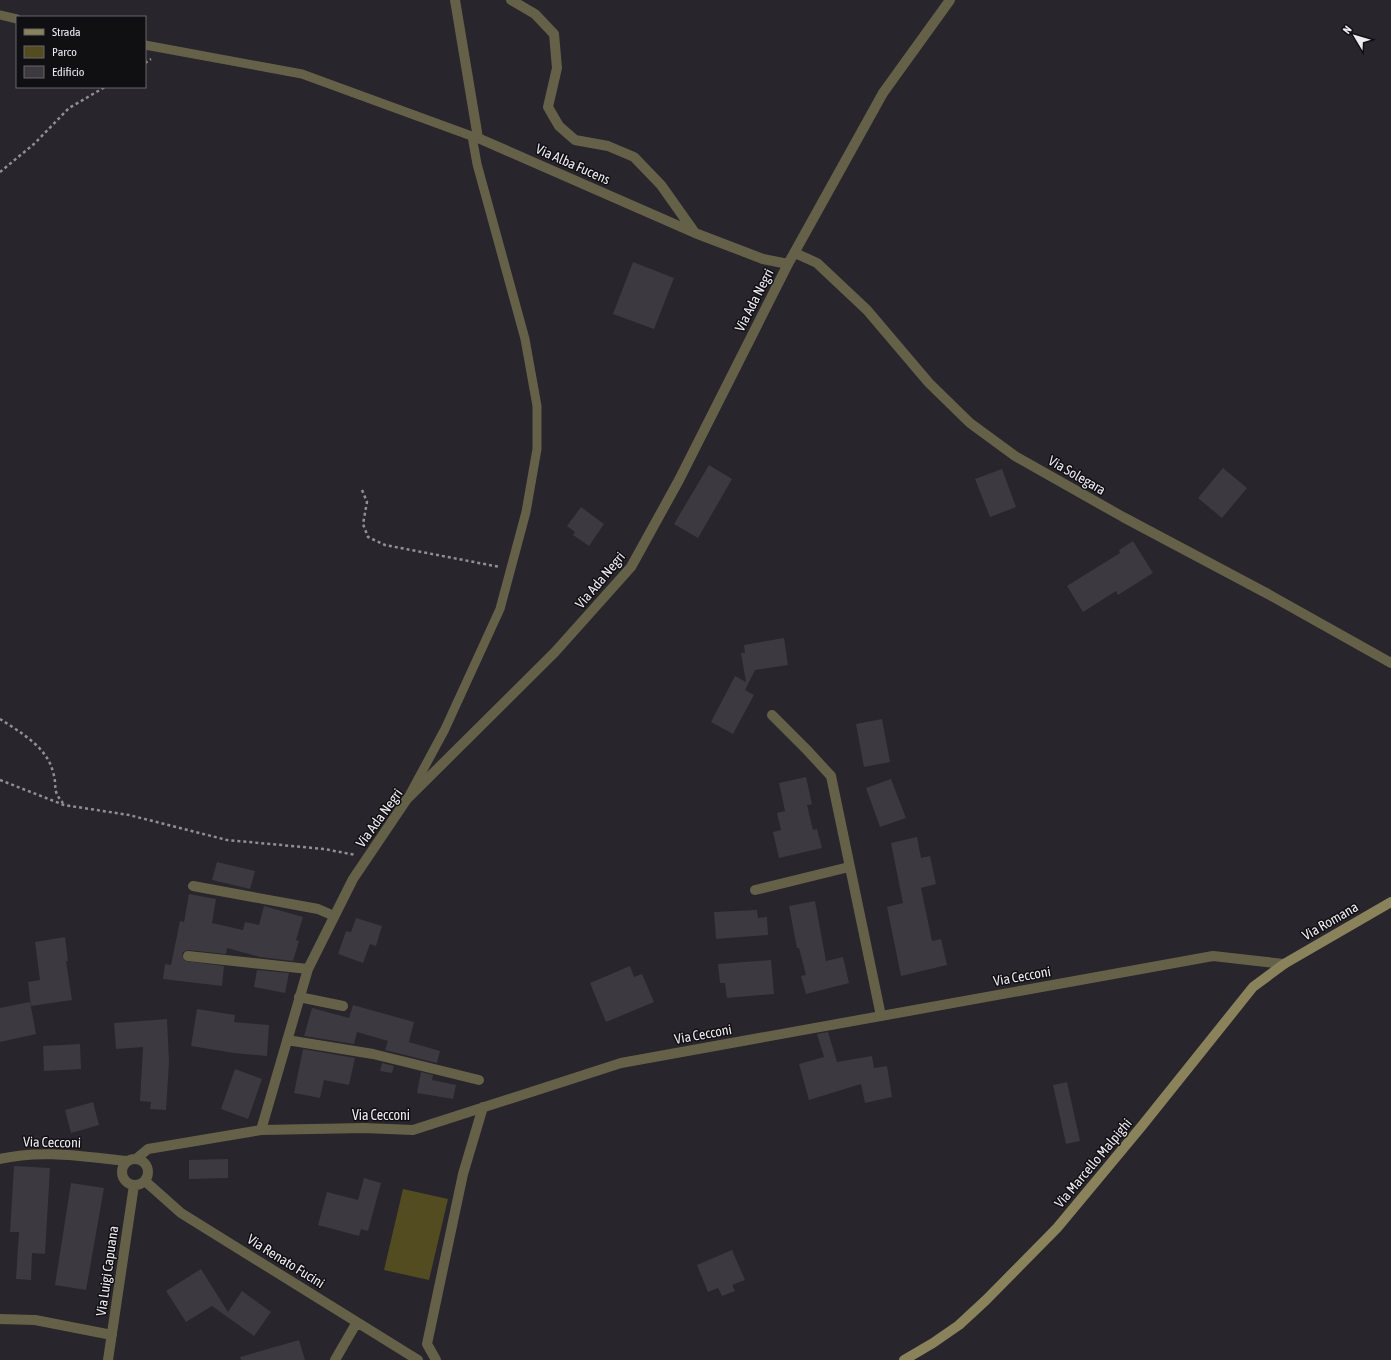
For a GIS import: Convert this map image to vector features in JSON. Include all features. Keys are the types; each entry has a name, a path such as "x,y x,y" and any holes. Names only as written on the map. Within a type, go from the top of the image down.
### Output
{"main road":[{"name":"Via Romana","path":"1284,964 1391,902"},
{"name":"Via Marcello Malpighi","path":"904,1360 933,1344 959,1325 986,1300 1057,1228 1141,1127 1253,987 1284,964"}],"street":[{"path":"455,0 475,137"},
{"path":"511,0 535,14 554,34 557,68 548,107 559,126 575,140 608,146 634,157 661,185 695,233"},
{"name":"Via Ada Negri","path":"261,1130 308,969 353,879 407,799 549,658 631,567 679,480 788,264 883,93 950,0"},
{"name":"Via Alba Fucens","path":"475,137 695,233 763,259 788,264"},
{"name":"Via Solegara","path":"795,253 817,263 867,310 934,388 970,423 1015,456 1123,517 1268,594 1391,663"},
{"path":"772,716 831,776 881,1016"},
{"path":"755,890 850,867"},
{"path":"193,886 318,909 334,916"},
{"path":"188,956 308,969"},
{"name":"Via Cecconi","path":"0,1159 20,1155 83,1156 132,1160 148,1149 261,1130 364,1128 413,1130 621,1063 1213,956 1284,964"},
{"path":"299,997 343,1006"},
{"path":"287,1040 373,1054 479,1080"},
{"path":"436,1360 427,1344 463,1174 483,1107"},
{"path":"132,1160 144,1162 148,1169 145,1181 134,1185 127,1182 123,1176 123,1168 132,1160"},
{"name":"Via Renato Fucini","path":"145,1181 180,1213 418,1360"},
{"name":"Via Luigi Capuana","path":"108,1360 134,1185"},
{"path":"0,1319 35,1320 112,1335"},
{"path":"335,1360 357,1322"}],"lane":[{"path":"0,15 16,19"},
{"path":"146,45 302,74 475,137 477,164 525,339 537,406 537,450 526,512 500,609 445,729 407,799"}],"path":[{"path":"0,172 34,144 69,108 103,88"},
{"path":"362,490 367,502 363,524 368,537 385,545 511,569"},
{"path":"0,718 24,735 44,752 53,772 56,794 64,805"},
{"path":"0,780 64,805 129,815 227,840 324,849 368,857"}],"green space":[{"path":"403,1189 448,1199 429,1280 384,1270"}],"building":[{"path":"633,262 674,278 654,329 613,314"},
{"path":"709,465 732,479 698,538 674,524"},
{"path":"1223,468 1247,488 1222,518 1198,498"},
{"path":"1002,469 1016,507 990,517 975,479"},
{"path":"581,507 604,524 589,546 573,535 575,532 567,526"},
{"path":"1133,541 1153,573 1118,595 1116,591 1083,612 1067,586 1120,553 1119,550"},
{"path":"784,638 788,665 755,670 745,690 754,695 733,734 711,722 735,676 746,682 741,653 745,653 744,645"},
{"path":"882,719 890,762 864,767 856,724"},
{"path":"806,777 812,804 807,805 813,830 817,829 822,848 779,858 773,832 781,830 777,813 785,811 779,783"},
{"path":"891,779 906,818 880,827 866,788"},
{"path":"917,837 921,858 930,856 936,884 921,888 932,941 941,939 947,965 901,976 887,907 903,903 891,843"},
{"path":"217,862 255,871 250,889 212,880"},
{"path":"189,894 216,899 212,923 243,930 245,922 259,925 264,906 303,917 296,940 299,941 293,961 260,957 227,948 226,954 188,950 183,952 182,955 185,961 224,966 222,986 163,979 165,964 171,965 180,921 184,922"},
{"path":"815,901 826,961 843,957 849,983 806,994 801,976 806,975 799,948 797,948 789,906"},
{"path":"757,910 758,918 767,917 768,935 716,939 714,912"},
{"path":"356,918 382,926 376,946 370,944 363,963 338,954 346,931 351,932"},
{"path":"65,937 68,961 66,961 72,1000 31,1006 28,982 40,980 35,942"},
{"path":"771,960 774,994 727,998 725,983 720,983 718,964"},
{"path":"630,966 634,977 642,974 654,1002 606,1022 590,983"},
{"path":"257,970 289,973 285,993 254,987"},
{"path":"30,1002 36,1034 0,1042 0,1008"},
{"path":"353,1005 414,1022 409,1042 440,1051 437,1063 385,1050 388,1041 357,1032 354,1044 304,1036 312,1008 349,1018"},
{"path":"197,1009 235,1015 234,1022 269,1025 267,1056 234,1053 191,1046"},
{"path":"167,1019 169,1062 166,1110 150,1109 151,1102 140,1101 143,1047 116,1049 114,1023"},
{"path":"828,1032 837,1062 872,1056 874,1068 887,1066 892,1097 865,1103 861,1084 809,1100 799,1064 824,1057 817,1034"},
{"path":"80,1044 81,1069 44,1071 43,1046"},
{"path":"303,1049 355,1058 349,1085 324,1080 320,1098 294,1093"},
{"path":"382,1063 394,1066 392,1073 380,1071"},
{"path":"235,1069 262,1079 248,1119 221,1109"},
{"path":"421,1072 433,1075 432,1080 456,1085 453,1099 417,1093"},
{"path":"1067,1082 1080,1141 1066,1144 1053,1085"},
{"path":"93,1102 99,1125 71,1133 65,1110"},
{"path":"228,1159 228,1178 189,1179 189,1160"},
{"path":"14,1166 50,1168 45,1254 32,1253 31,1280 16,1279 19,1232 10,1232"},
{"path":"364,1178 381,1183 368,1231 361,1229 359,1236 318,1225 327,1192 358,1200"},
{"path":"71,1183 104,1188 86,1290 55,1285"},
{"path":"732,1250 745,1280 732,1285 735,1291 722,1296 718,1288 708,1292 697,1265"},
{"path":"201,1269 228,1312 242,1291 271,1312 254,1336 212,1306 186,1322 166,1291"},
{"path":"299,1340 305,1360 241,1360 240,1357"}]}
